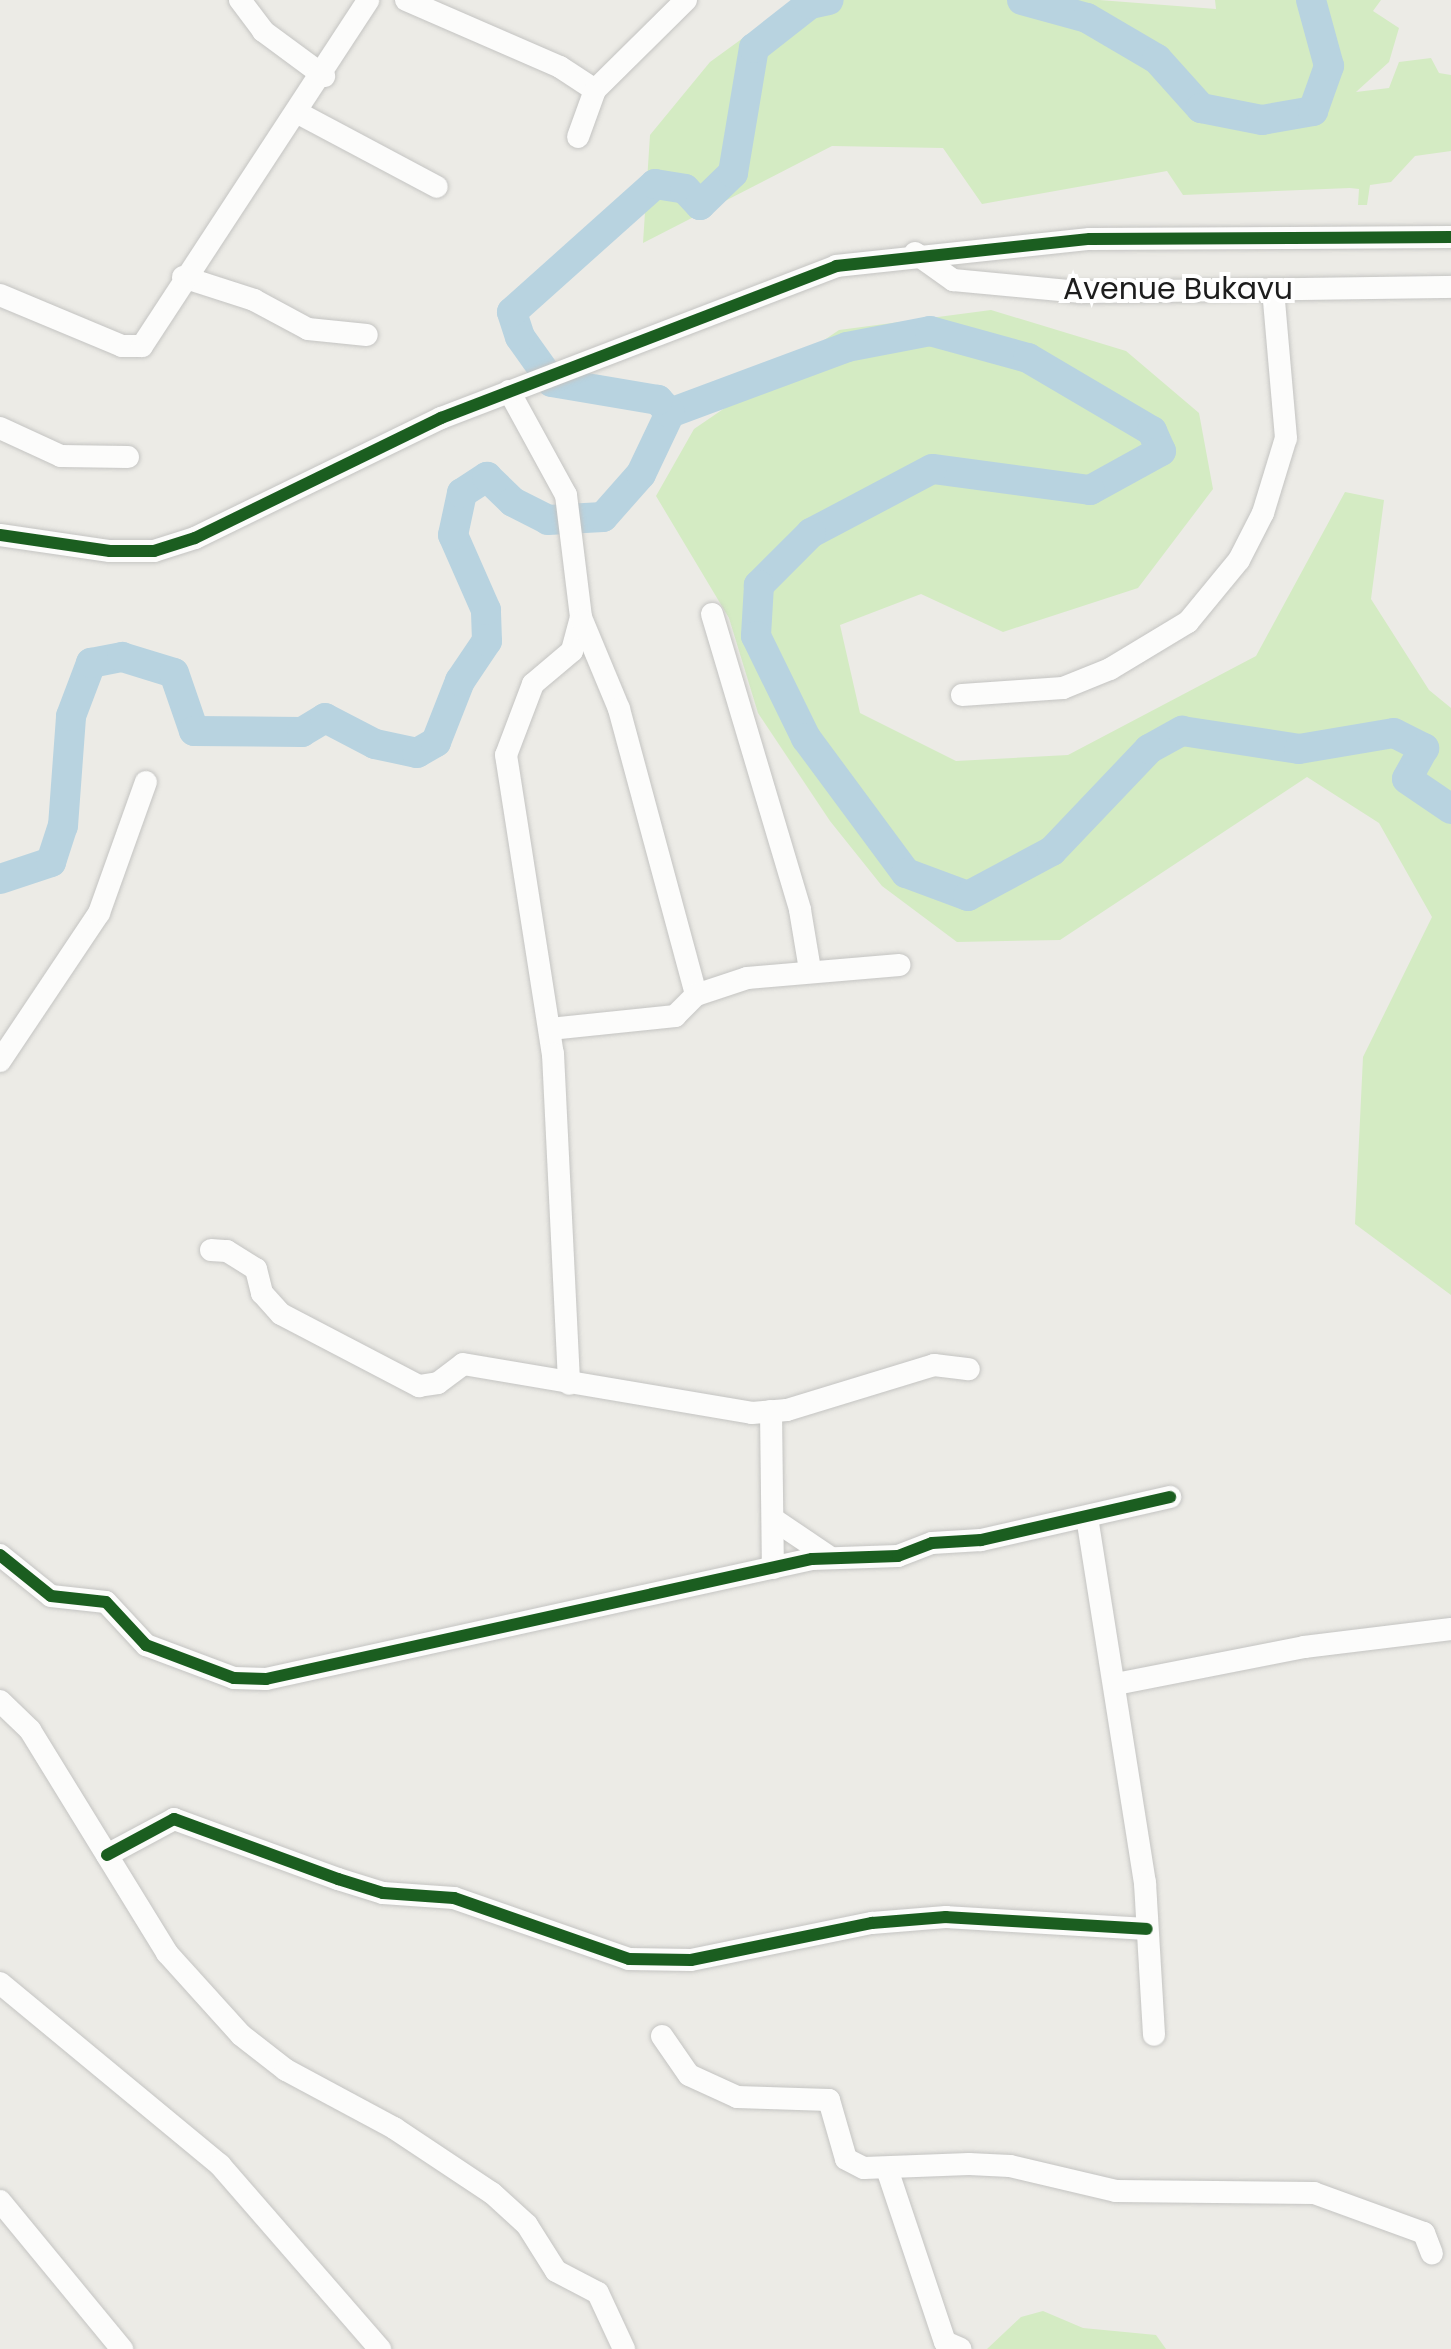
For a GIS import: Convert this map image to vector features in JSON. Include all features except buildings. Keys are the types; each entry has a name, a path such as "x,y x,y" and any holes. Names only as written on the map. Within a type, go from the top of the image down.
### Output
{"street":[{"path":"240,0 263,31 324,76"},
{"path":"0,295 132,348 150,339 183,277 324,76 368,0"},
{"path":"406,0 560,66 595,90"},
{"path":"578,138 595,90 686,0"},
{"path":"298,113 437,187"},
{"path":"0,534 67,550 154,551 196,538 514,389 836,266 914,253 1090,239 1451,237"},
{"name":"Avenue Bukavu","path":"914,253 938,275 971,282 1081,292 1451,287"},
{"path":"183,277 254,300 308,328 367,335"},
{"path":"962,696 1063,688 1110,669 1188,622 1239,560 1263,514 1286,438 1273,290"},
{"path":"514,389 566,495 581,617 619,709 623,744 696,995"},
{"path":"0,428 61,456 128,457"},
{"path":"712,614 800,910 810,970"},
{"path":"570,1384 568,1256 550,1029 506,750 532,684 572,651 581,617"},
{"path":"0,1061 98,914 146,782"},
{"path":"550,1029 675,1016 696,995 747,978 899,965"},
{"path":"210,1250 226,1251 256,1269 262,1293 281,1314 419,1386 438,1383 458,1364 772,1412 934,1366 970,1370"},
{"path":"772,1412 773,1568"},
{"path":"0,1556 51,1596 106,1602 146,1645 250,1679 594,1612 773,1568 831,1558 898,1556 932,1542 981,1540 1170,1498"},
{"path":"1087,1517 1116,1684 1147,1929 1154,2035"},
{"path":"773,1519 831,1558"},
{"path":"1116,1684 1304,1648 1451,1629"},
{"path":"0,1701 30,1730 167,1953 241,2035 286,2070 394,2128 492,2193 527,2225 556,2271 598,2293 624,2349"},
{"path":"107,1855 174,1819 338,1880 382,1893 454,1898 629,1959 691,1960 872,1923 946,1917 1147,1929"},
{"path":"0,1982 220,2165 380,2349"},
{"path":"662,2036 690,2075 738,2097 829,2100 846,2159 887,2169 1010,2166 1116,2191 1314,2192 1424,2233 1432,2254"},
{"path":"887,2169 945,2342 961,2349"},
{"path":"0,2201 122,2349"}],"green space":[{"path":"1099,0 1216,9 1215,0 1381,0 1373,11 1399,28 1389,62 1356,92 1389,88 1399,62 1431,58 1439,73 1451,75 1451,151 1415,156 1391,182 1370,185 1367,205 1358,205 1359,189 1350,188 1183,195 1167,171 982,204 943,148 832,146 643,243 650,135 710,62 791,3"},
{"path":"991,310 1126,351 1199,413 1213,489 1138,588 1003,632 921,594 840,625 860,713 956,761 1068,755 1256,656 1345,492 1384,500 1371,599 1429,690 1451,708 1451,1295 1355,1224 1363,1057 1432,917 1379,823 1307,777 1060,940 957,942 882,886 830,821 758,713 729,618 656,496 694,429 839,330"},
{"path":"1043,2311 1083,2328 1156,2335 1166,2349 987,2349 1021,2317"}],"waterway":[{"path":"0,879 51,862 63,826 71,716 91,663 122,657 174,673 194,731 302,732 325,718 375,744 417,753 436,742 460,681 487,641 486,610 453,535 462,493 487,477 513,502 548,520 603,517 641,474 670,413 658,400 552,382 520,337 512,312 655,184 685,189 700,205 733,173 754,48 810,4 829,0"},
{"path":"1022,0 1087,18 1157,59 1201,108 1262,120 1313,111 1329,66 1311,0"},
{"path":"670,413 847,347 930,331 1028,358 1152,431 1161,451 1090,490 932,469 811,533 759,585 756,636 806,738 906,873 968,896 1052,851 1149,749 1182,731 1299,749 1394,733 1424,748 1407,779 1451,809"}],"cycle path":[{"path":"0,535 110,551 154,551 195,538 441,418 836,266 1090,239 1451,237"},
{"path":"0,1555 51,1596 106,1602 146,1645 234,1678 266,1679 812,1559 898,1556 932,1543 981,1540 1170,1497"},
{"path":"107,1855 174,1819 383,1893 454,1898 629,1959 691,1960 872,1923 946,1917 1147,1929"}]}
